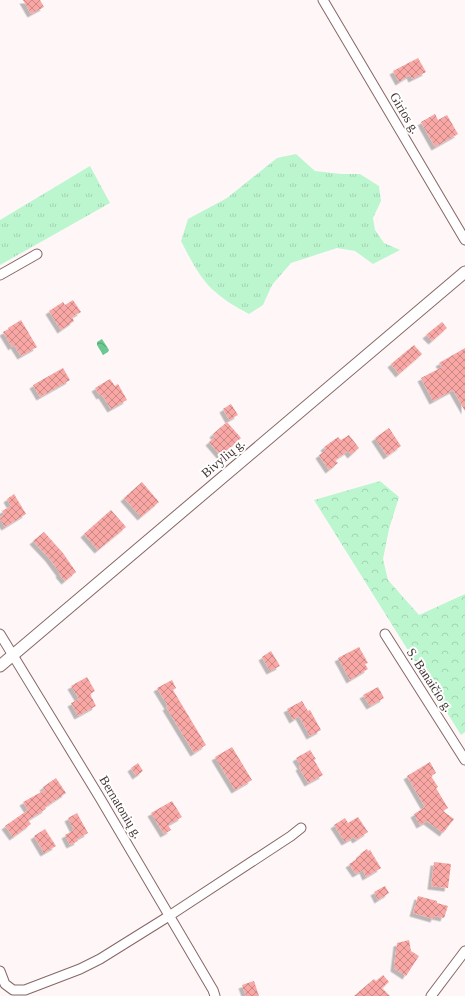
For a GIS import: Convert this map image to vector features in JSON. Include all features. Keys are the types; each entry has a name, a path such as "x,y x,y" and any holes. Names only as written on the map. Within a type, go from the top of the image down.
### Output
{"street":[{"name":"Girios g.","path":"323,0 465,240"},
{"path":"0,275 37,254"},
{"name":"Bivylių g.","path":"0,666 465,272"},
{"name":"Bernatonių g.","path":"0,634 100,798 213,990 215,996"},
{"name":"S. Banaičio g.","path":"385,634 465,760"},
{"path":"0,971 5,984 13,990 25,990 80,969 100,959 169,916 301,828"},
{"path":"431,996 465,951"}],"green space":[{"path":"296,154 315,171 341,174 360,174 379,186 381,201 373,218 375,230 384,243 400,250 373,264 355,251 337,248 291,263 272,285 263,305 249,314 217,294 208,285 195,267 181,241 188,219 227,198 277,158"},
{"path":"90,166 110,203 0,265 0,220"},
{"path":"380,481 399,497 389,529 383,559 388,580 419,615 465,594 465,732 461,735 314,500"}],"water":[{"path":"102,339 109,350 103,355 97,345 97,342"}],"building":[{"path":"23,0 40,0 44,7 31,14"},
{"path":"418,58 426,72 412,79 410,75 399,82 393,71"},
{"path":"435,114 438,120 447,115 458,134 435,147 421,122"},
{"path":"73,300 81,312 72,317 74,321 61,330 49,311 63,302 65,305"},
{"path":"21,320 37,347 21,356 14,345 12,347 3,332"},
{"path":"442,322 447,328 432,341 426,335"},
{"path":"414,345 422,354 399,374 391,364"},
{"path":"465,348 465,411 453,390 433,401 421,378 442,367 439,363"},
{"path":"63,368 70,380 40,397 33,385"},
{"path":"110,379 115,386 118,384 127,400 111,409 102,395 100,396 95,388"},
{"path":"231,404 238,415 229,420 223,409"},
{"path":"227,422 241,438 221,456 209,442 215,437 213,434"},
{"path":"389,428 401,446 387,456 375,438"},
{"path":"349,435 359,448 351,455 348,451 335,460 338,463 329,470 319,455 326,450 324,447 338,437 341,440"},
{"path":"142,482 159,502 141,517 124,498"},
{"path":"14,494 26,514 5,527 0,517 4,515 2,511 11,506 7,499"},
{"path":"111,510 126,527 98,550 84,534"},
{"path":"44,532 63,553 76,572 65,581 49,558 33,541"},
{"path":"359,647 368,663 365,664 368,669 350,680 338,658"},
{"path":"271,651 280,666 270,671 262,657"},
{"path":"87,677 95,691 90,694 96,706 78,716 71,703 79,699 71,686"},
{"path":"172,680 176,688 173,690 206,745 194,753 166,707 168,706 157,688"},
{"path":"378,687 384,698 370,706 363,695"},
{"path":"302,701 308,711 310,710 321,730 310,736 299,716 293,720 287,709"},
{"path":"232,747 252,780 235,790 215,757"},
{"path":"310,750 323,775 308,783 296,758"},
{"path":"430,762 436,773 431,776 438,787 436,788 448,808 443,811 454,819 443,833 427,821 420,825 414,814 425,807 407,776"},
{"path":"138,763 143,771 136,776 131,768"},
{"path":"56,778 66,793 45,807 46,809 28,820 31,824 13,837 5,826 28,810 23,802 45,790 43,787"},
{"path":"172,801 182,817 168,825 171,830 164,834 151,813"},
{"path":"77,813 88,833 70,845 65,835 74,830 68,818"},
{"path":"358,817 368,832 356,840 354,837 345,842 334,825 345,818 348,823"},
{"path":"45,829 56,846 44,853 34,836"},
{"path":"367,849 368,851 370,850 381,868 366,877 363,870 356,874 349,864 356,860 356,858 361,855 360,854"},
{"path":"434,862 451,864 448,888 431,886"},
{"path":"385,886 389,893 378,900 374,892"},
{"path":"418,896 437,901 437,903 448,906 444,918 435,916 434,919 413,913"},
{"path":"409,940 411,951 419,956 406,976 394,968 397,943"},
{"path":"383,975 389,982 382,988 390,996 354,996 374,979 376,981"},
{"path":"254,981 259,996 246,996 242,985"}]}
